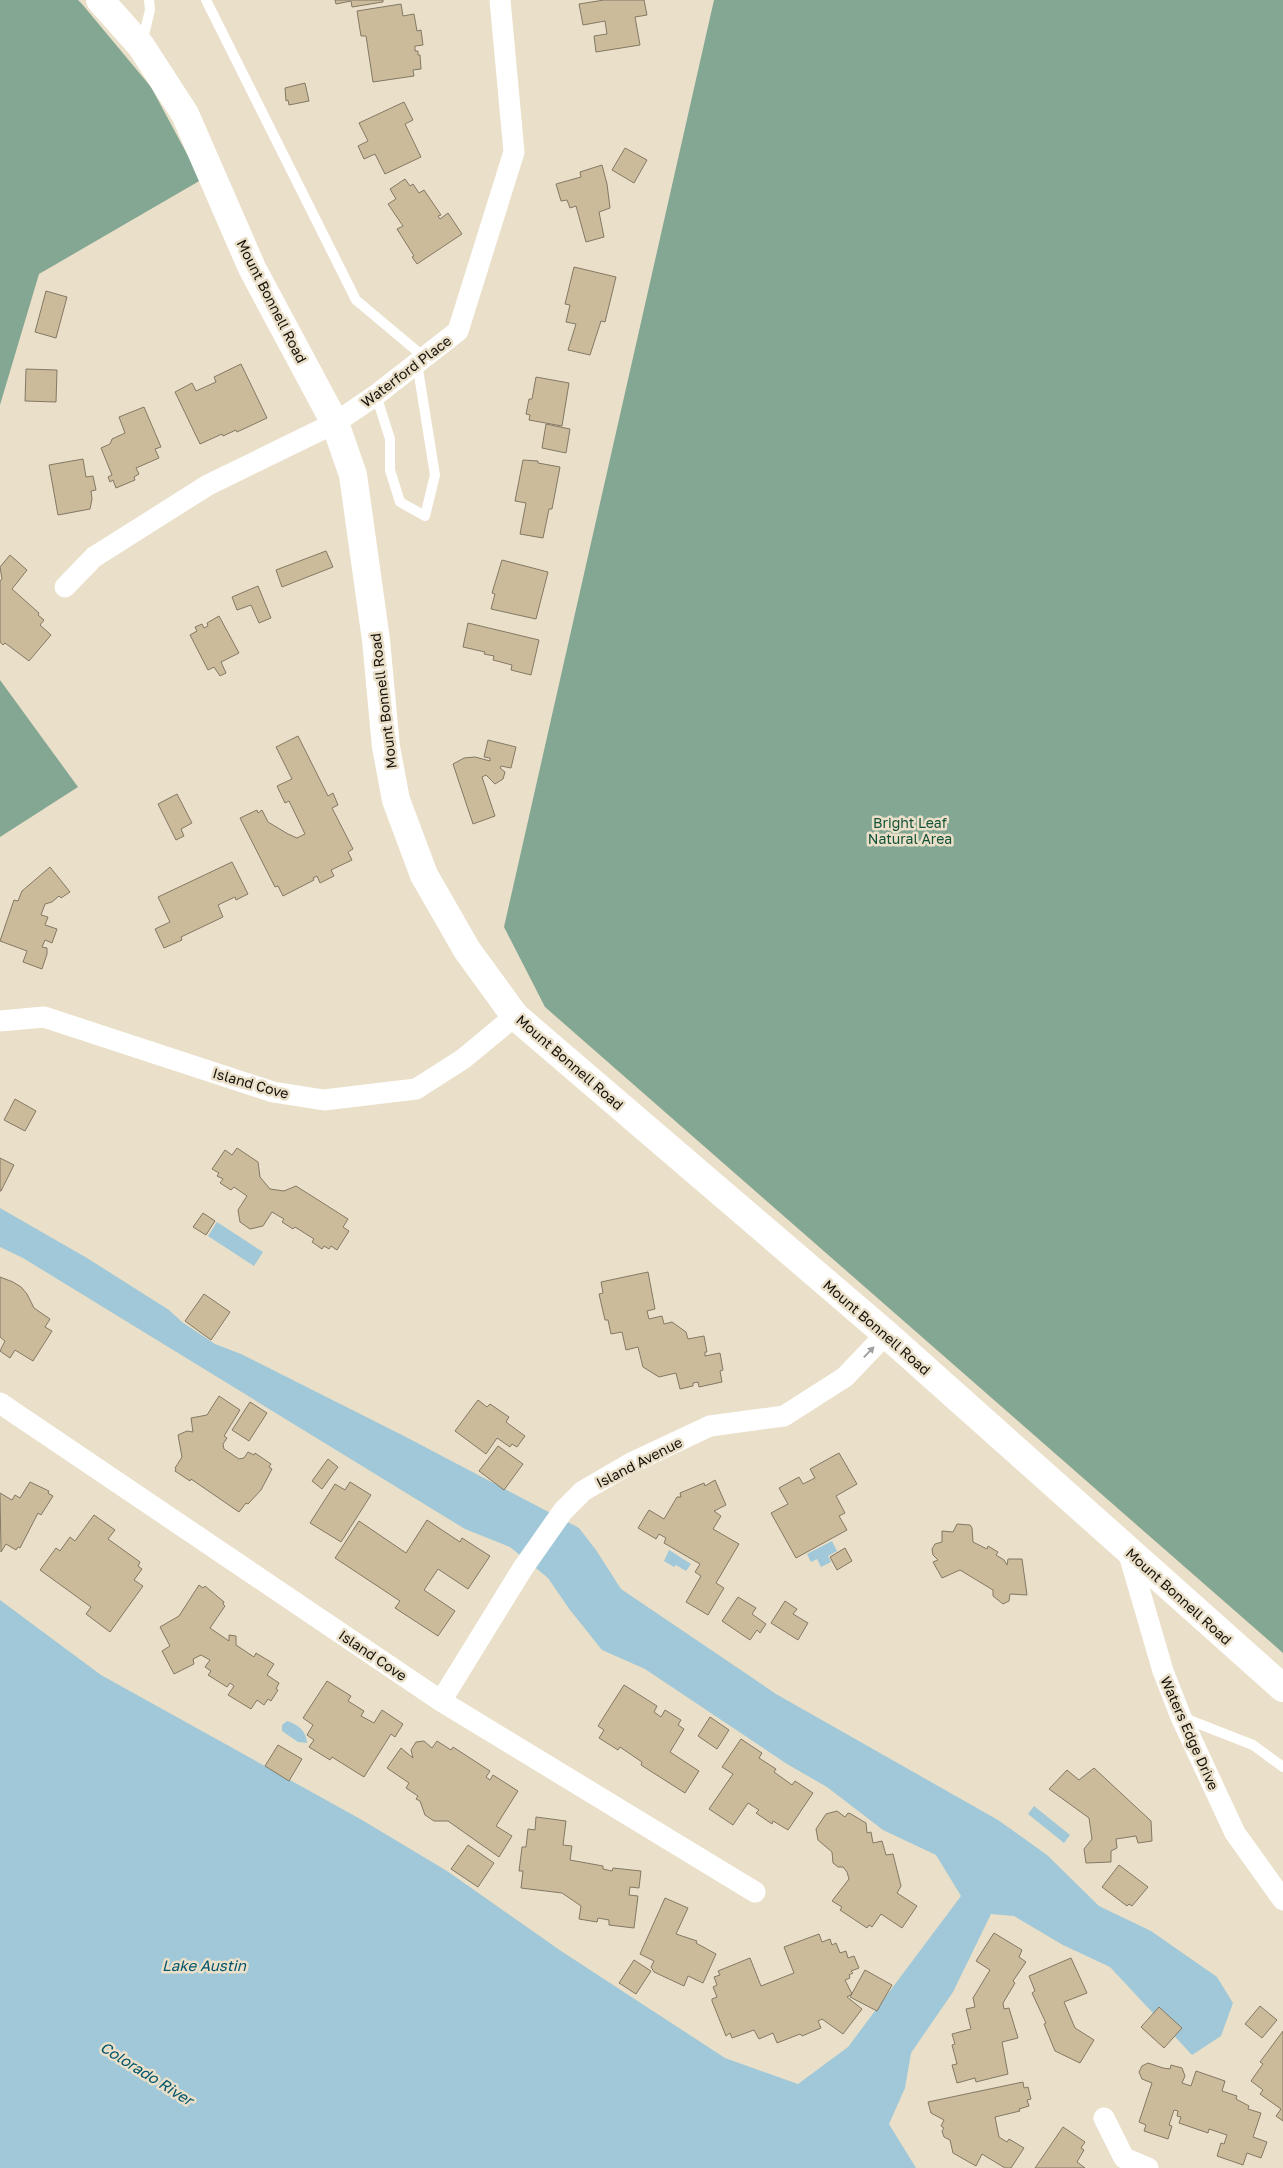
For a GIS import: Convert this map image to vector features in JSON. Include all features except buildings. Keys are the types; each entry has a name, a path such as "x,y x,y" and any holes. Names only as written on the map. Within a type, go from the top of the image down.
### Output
{"street":[{"name":"Mount Bonnell Road","path":"100,0 141,46 185,114 252,268 335,423 353,475 376,640 386,747 396,800 424,875 467,950 515,1016 886,1334 1283,1688"},
{"name":"Waterford Place","path":"65,587 94,557 208,485 335,423 458,331 514,152 500,0"},
{"name":"Island Cove","path":"0,1022 44,1017 273,1092 324,1100 416,1089 463,1059 515,1016"},
{"name":"Island Avenue","path":"441,1700 523,1568 563,1511 583,1491 631,1463 710,1426 784,1416 845,1377 886,1334"},
{"name":"Island Cove","path":"0,1403 441,1700 755,1892"},
{"name":"Waters Edge Drive","path":"1128,1551 1163,1671 1181,1717 1235,1833 1283,1900"},
{"path":"1104,2118 1124,2158 1148,2168"}],"lane":[{"path":"141,46 150,10 149,0"},
{"path":"206,0 356,300 420,360 435,474 426,516 400,502 390,470 390,439 376,394"},
{"path":"1181,1717 1253,1745 1283,1767"}],"green space":[{"path":"0,0 78,0 151,87 201,180 39,274 0,405"},
{"name":"Bright Leaf Natural Area","path":"714,0 1283,0 1283,1653 545,1007 504,927"},
{"path":"0,680 78,787 0,837"}],"water":[{"name":"Lake Austin","path":"0,1208 87,1258 169,1310 182,1322 215,1344 241,1354 404,1436 579,1528 596,1550 621,1589 776,1694 998,1820 1047,1855 1099,1906 1151,1931 1217,1977 1233,2003 1221,2036 1192,2055 1110,1967 1063,1945 1014,1916 991,1914 953,1992 911,2053 905,2088 889,2124 916,2168 0,2168 0,1600 101,1675 362,1820 447,1871 561,1951 725,2058 798,2084 848,2047 961,1896 936,1855 883,1830 827,1787 787,1764 645,1669 602,1650 570,1610 548,1578 510,1547 465,1529 23,1258 0,1247"},
{"path":"217,1222 263,1252 254,1266 208,1236"},
{"path":"832,1541 837,1551 828,1556 831,1562 821,1567 817,1559 811,1562 807,1554"},
{"path":"669,1550 691,1564 686,1571 664,1561"},
{"path":"287,1721 301,1729 307,1743 298,1742 282,1731 282,1725"},
{"path":"1034,1806 1070,1835 1064,1843 1028,1814"}],"water label":[{"name":"Colorado River","path":"147,2073"}]}
